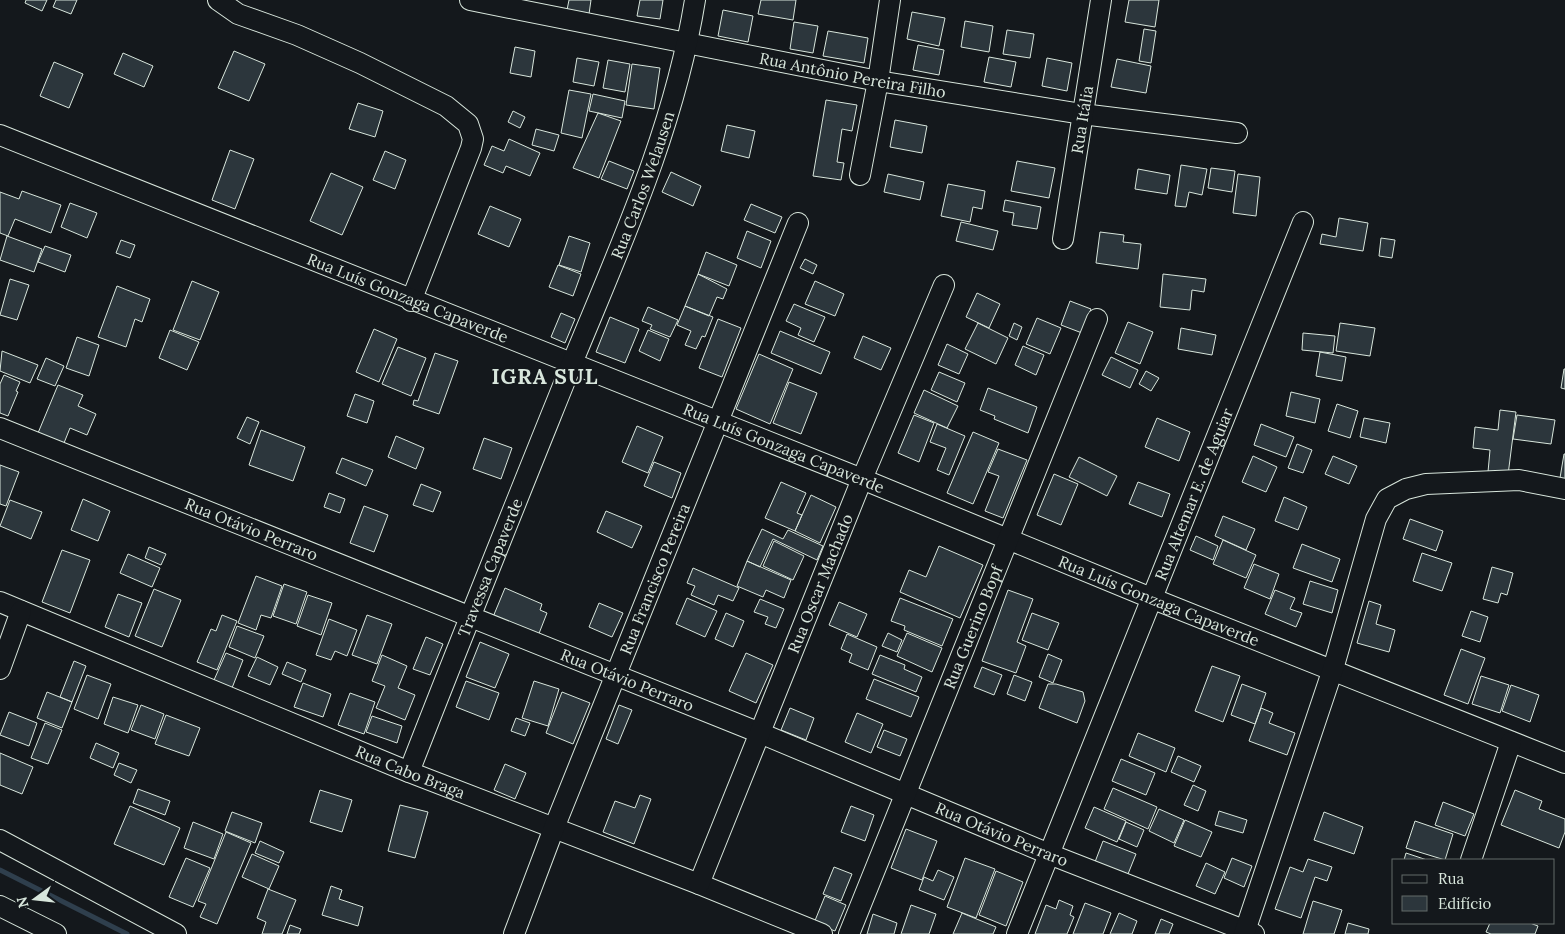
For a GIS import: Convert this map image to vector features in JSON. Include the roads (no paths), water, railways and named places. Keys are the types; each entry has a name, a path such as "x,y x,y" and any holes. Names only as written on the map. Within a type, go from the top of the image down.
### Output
{"street":[{"path":"218,0 238,14 297,35 360,62 446,106 468,124 473,139 471,148 411,301"},
{"name":"Rua Antônio Pereira Filho","path":"470,0 878,81 1082,114 1237,134"},
{"name":"Rua Carlos Welausen","path":"572,364 652,168 688,44 695,0"},
{"path":"860,175 878,81 890,0"},
{"name":"Rua Itália","path":"1063,239 1101,0"},
{"name":"Rua Luís Gonzaga Capaverde","path":"0,135 411,301 862,479 1151,598 1565,763"},
{"name":"Rua Altemar E. de Aguiar","path":"1017,934 1303,222"},
{"name":"Rua Francisco Pereira","path":"514,934 554,828 617,676 798,223"},
{"name":"Rua Oscar Machado","path":"700,884 862,479 944,285"},
{"name":"Rua Guerino Bopf","path":"848,934 1097,319"},
{"name":"Travessa Capaverde","path":"409,772 469,616 572,364"},
{"name":"Rua Otávio Perraro","path":"0,428 760,732 1049,854 1247,933"},
{"path":"1247,933 1332,669 1376,519 1387,499 1406,489 1426,484 1447,482 1519,480 1565,489"},
{"name":"Rua Cabo Braga","path":"0,602 409,772 700,884 822,934"},
{"path":"0,669 21,611"},
{"path":"1471,859 1511,742"},
{"path":"0,840 176,934"},
{"path":"0,906 56,934"}],"waterway":[{"path":"0,870 127,934"}],"district":[{"name":"IGRA SUL","path":"545,376"}]}
